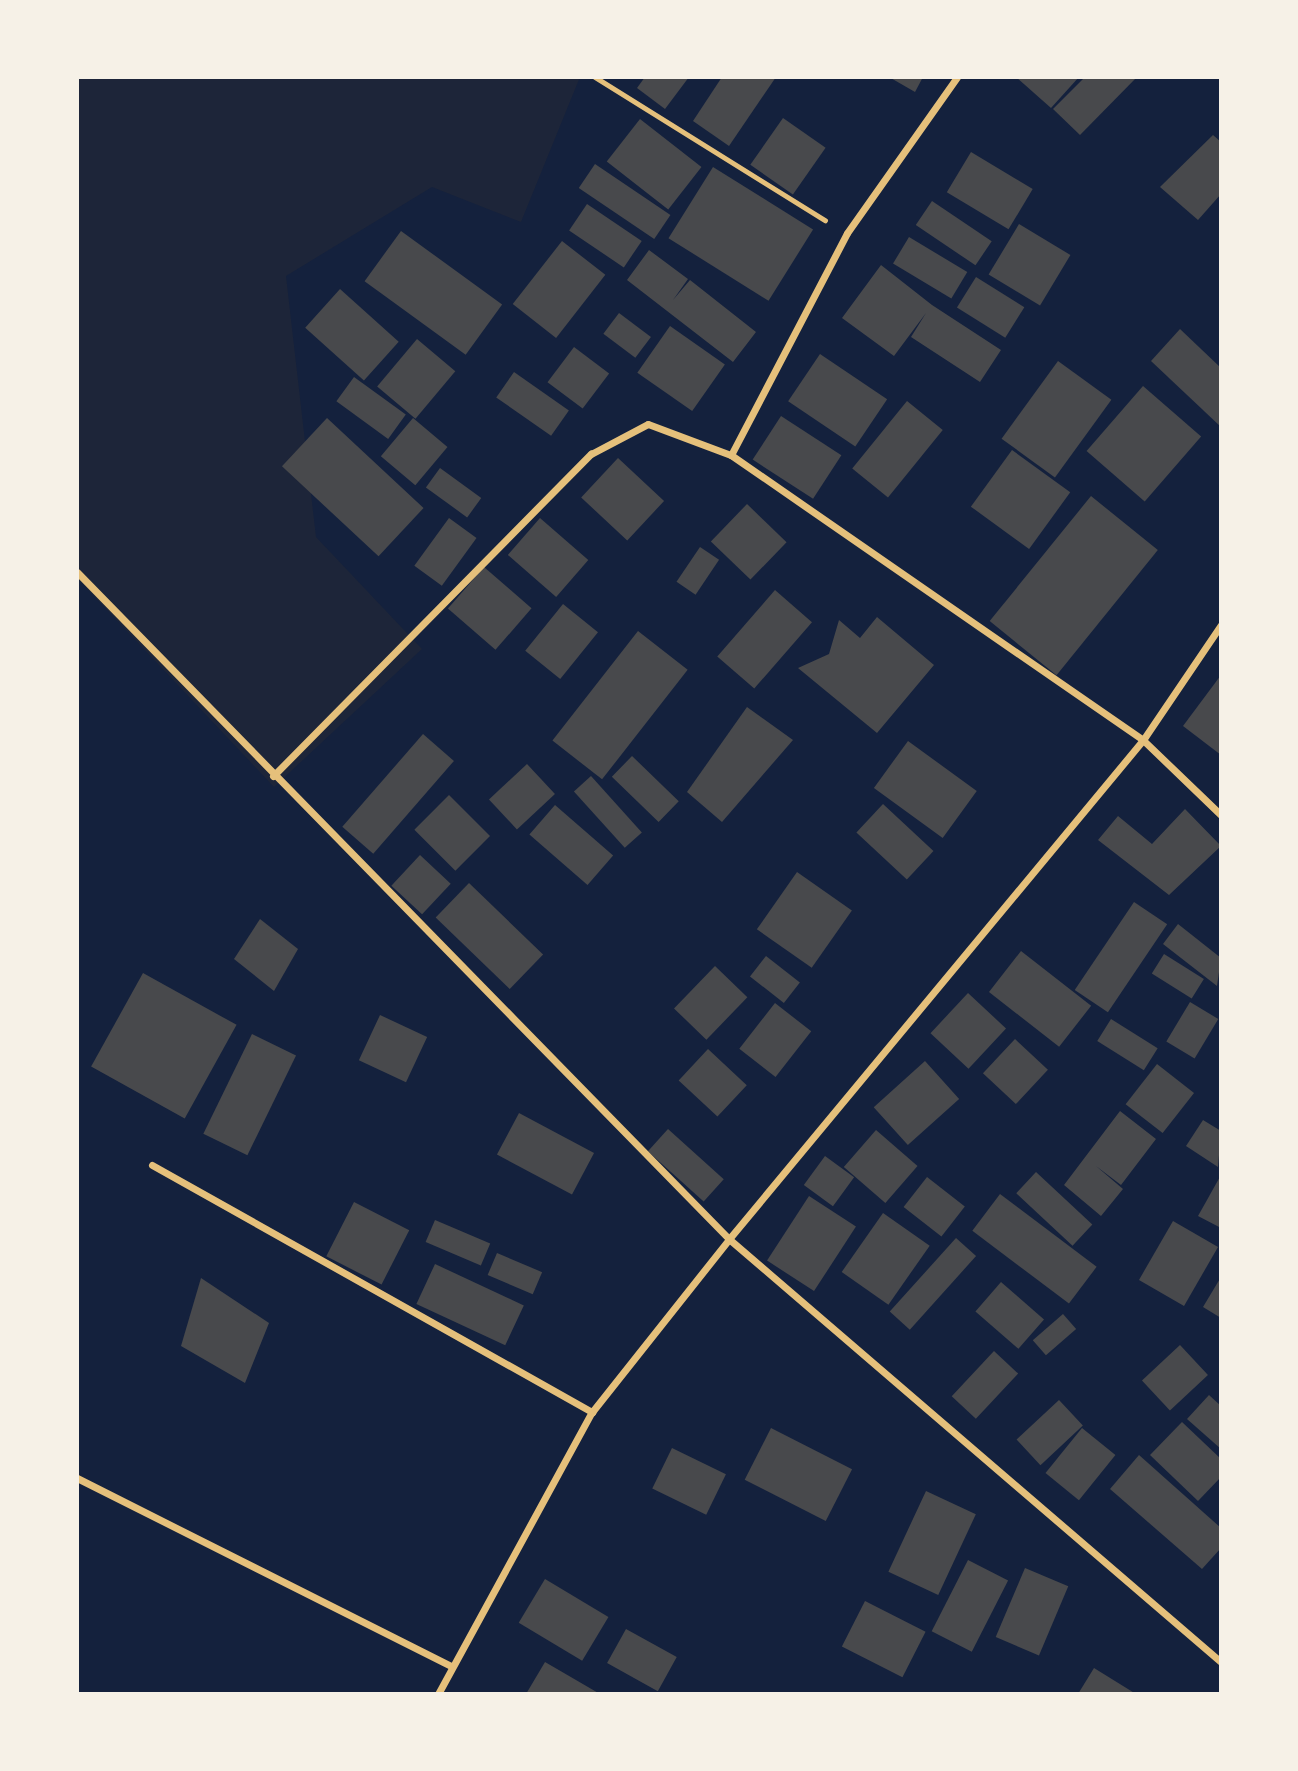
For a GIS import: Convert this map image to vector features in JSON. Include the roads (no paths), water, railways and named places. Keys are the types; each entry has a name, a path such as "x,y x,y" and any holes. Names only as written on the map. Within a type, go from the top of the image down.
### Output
{"street":[{"path":"731,455 847,233 957,77"},
{"path":"273,776 591,454 648,424 731,455 1143,740 1221,816"},
{"path":"77,572 273,776 729,1239 1221,1662"},
{"path":"438,1694 592,1412 729,1239 1143,740 1221,625"},
{"path":"152,1165 592,1412"},
{"path":"77,1478 452,1667"}]}
